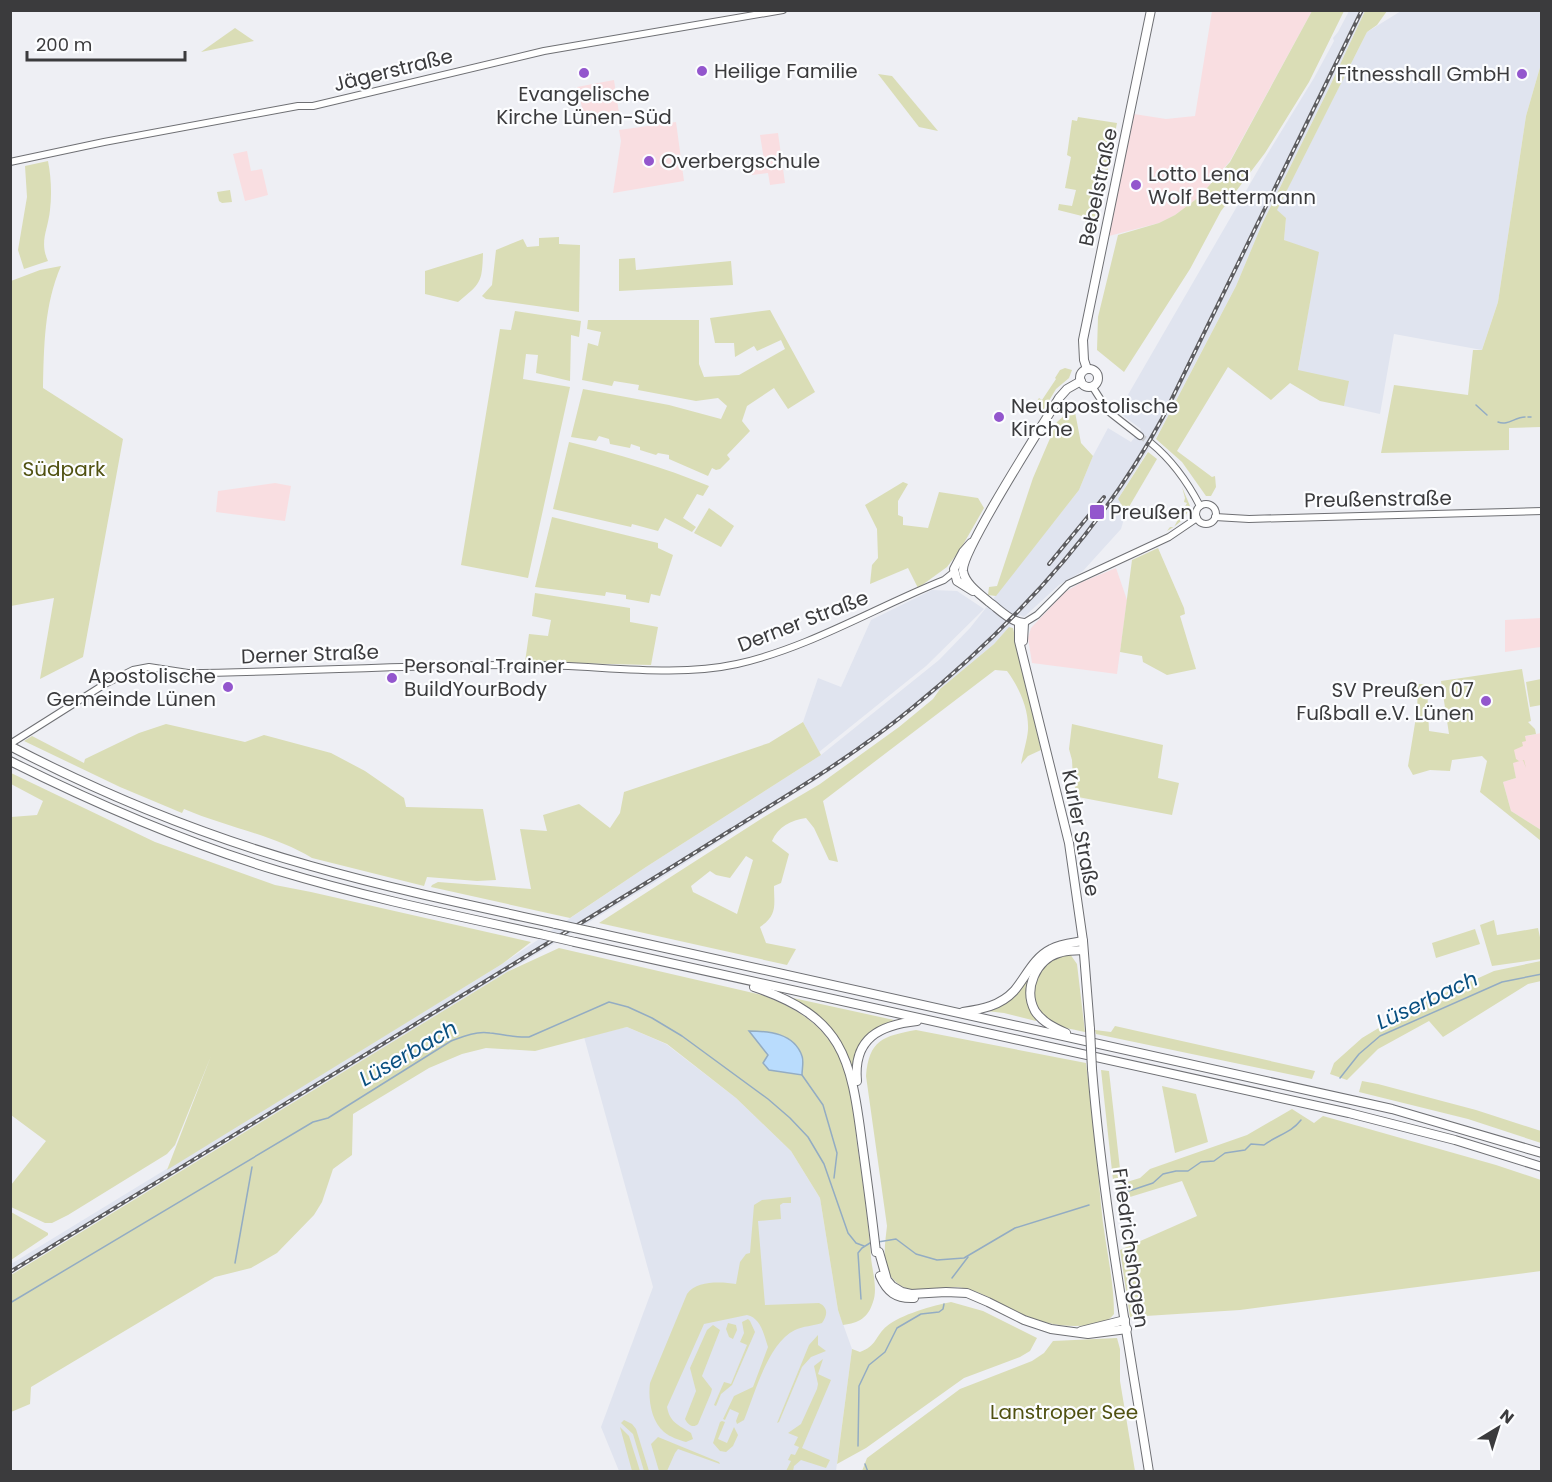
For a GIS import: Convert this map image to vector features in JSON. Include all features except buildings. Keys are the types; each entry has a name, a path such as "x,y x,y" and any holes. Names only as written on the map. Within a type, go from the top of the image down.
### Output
{"highway":[{"path":"14,742 134,804 189,826 268,853 369,882 1392,1109 1542,1153"},
{"path":"10,761 108,808 240,858 349,891 1386,1122 1455,1140 1542,1167"},
{"path":"956,1012 986,1008 1004,1000 1015,990 1041,956 1059,945 1083,946"},
{"path":"1080,1040 1044,1021 1035,1011 1030,988 1037,970 1048,958 1083,946"},
{"path":"708,972 770,992 795,1004 818,1020 836,1041 851,1074 875,1230"},
{"path":"878,1252 856,1078 857,1059 866,1042 882,1028 892,1024 926,1020"}],"main road":[{"name":"Bebelstraße","path":"1087,369 1083,340 1151,10"},
{"path":"1087,369 1093,370 1096,374 1096,382 1092,386 1087,386 1081,381 1081,374 1087,369"},
{"path":"952,570 974,539 1059,398 1067,389 1081,381"},
{"path":"964,583 965,562 974,539"},
{"path":"952,570 965,562"},
{"path":"952,570 964,583 1022,623"},
{"name":"Kurler Straße","path":"1022,623 1019,641 1022,645 1069,843 1083,946 1090,1029"},
{"name":"Friedrichshagen","path":"1090,1029 1099,1141 1149,1472"},
{"path":"878,1252 884,1273 892,1286 902,1292 966,1293 1024,1320 1061,1331 1126,1325"}],"street":[{"name":"Jägerstraße","path":"10,162 298,106 313,106 544,51 783,10"},
{"path":"1092,386 1108,411 1140,436"},
{"path":"1151,443 1179,470 1200,506"},
{"path":"1206,504 1215,511 1215,517 1211,522 1205,524 1197,518 1196,513 1200,506 1206,504"},
{"name":"Preußenstraße","path":"1215,517 1249,519 1542,511"},
{"path":"1022,623 1037,615 1068,584 1169,537 1197,518"},
{"name":"Derner Straße","path":"14,742 105,684 144,667 188,674 517,665 648,669 713,668 775,652 870,614 944,580 952,570"},
{"name":"Derner Straße","path":"934,584 964,583"}],"shaded area":[{"path":"1212,11 1312,11 1230,161 1199,197 1175,215 1159,223 1109,236 1134,114 1166,119 1195,116"},
{"path":"1349,11 1365,11 1262,224 1236,286 1160,431 1118,499 1126,512 1121,529 1083,571 1059,585 1024,617 1020,615 994,644 940,689 832,770 655,882 11,1274 11,1264 502,964 646,867 821,755 939,660 970,628 1079,490 1108,428 1131,442 1141,429 1118,412 1314,78"},
{"path":"1401,11 1541,11 1541,64 1526,116 1498,302 1482,350 1394,334 1380,414 1344,406 1348,381 1298,371 1318,253 1284,240 1286,218 1276,211 1367,32"},
{"path":"614,80 619,113 585,120 577,87"},
{"name":"Overbergschule","path":"676,122 684,181 613,193 621,141 619,130"},
{"path":"778,133 785,183 770,185 768,173 752,175 750,162 764,160 760,135"},
{"path":"247,151 251,171 262,169 268,195 245,201 233,154"},
{"path":"275,483 291,486 285,521 216,512 218,491"},
{"path":"1116,568 1127,600 1117,674 1032,663 1028,638 1031,628 1065,592 1082,582"},
{"path":"932,590 957,591 984,609 926,666 819,752 803,722 818,678 841,687 871,620"},
{"path":"1541,618 1541,647 1505,652 1505,620"},
{"path":"1541,733 1541,830 1511,811 1503,782 1516,778 1508,740"},
{"path":"627,1027 666,1044 736,1098 791,1151 820,1198 838,1310 852,1349 836,1471 619,1471 601,1427 653,1287 584,1037"}],"green space":[{"path":"1312,11 1344,11 1309,82 1265,153 1221,211 1190,269 1124,372 1097,350 1098,317 1118,235 1159,223 1175,215 1199,197 1230,162"},
{"path":"1365,11 1387,11 1377,25 1367,32 1277,210 1286,218 1284,240 1319,252 1298,370 1349,381 1344,406 1320,401 1290,383 1271,400 1228,367 1177,451 1212,477 1215,476 1216,487 1211,496 1206,496 1182,462 1156,439 1236,286 1262,224"},
{"path":"235,28 254,41 201,52"},
{"path":"1541,64 1541,427 1509,428 1509,450 1381,453 1394,385 1468,395 1473,350 1482,350 1498,302 1526,116"},
{"path":"878,74 892,76 938,131 919,127"},
{"path":"1078,117 1117,123 1096,229 1085,228 1086,217 1058,210 1059,204 1072,206 1076,190 1065,188 1071,157 1067,155 1072,120 1077,121"},
{"path":"48,161 51,198 44,248 48,261 24,269 18,250 27,197 25,166"},
{"path":"230,190 232,202 219,201 217,192"},
{"path":"559,237 559,244 580,245 579,312 486,299 482,296 492,285 496,250 523,239 527,247 539,246 539,238"},
{"path":"483,253 479,282 458,302 425,294 425,271"},
{"path":"635,258 636,270 731,261 733,285 619,291 619,259"},
{"name":"Südpark","path":"61,266 48,311 43,388 123,439 83,657 40,679 54,598 11,606 11,281 40,270"},
{"path":"770,310 815,392 788,409 774,388 747,406 742,421 750,431 727,455 730,459 720,469 712,468 708,476 669,459 669,455 658,453 656,455 640,450 640,447 631,444 630,448 610,444 609,439 599,436 596,441 571,437 583,389 669,405 721,419 727,406 718,398 696,401 638,390 639,385 614,381 612,386 582,380 588,343 598,346 601,332 587,329 588,320 699,320 699,364 704,377 739,375 785,349 781,340 757,351 754,346 735,357 734,343 715,343 710,318"},
{"path":"515,311 581,321 579,337 571,335 570,381 536,373 538,355 526,354 523,379 570,387 528,578 461,565 500,329 511,330"},
{"path":"1065,368 1072,370 1069,378 1056,389 1041,414 1034,409 1034,405 1039,398 1042,400 1060,370"},
{"path":"1074,407 1081,443 1093,456 1079,490 996,596 988,595 989,587 997,586 1033,478 1057,422"},
{"path":"569,442 640,461 709,486 703,496 697,494 683,518 696,527 692,532 665,518 658,531 553,509"},
{"path":"1148,452 1157,459 1126,512 1118,499"},
{"path":"903,482 908,484 898,501 898,515 903,517 903,525 928,528 939,492 978,498 984,508 960,550 947,567 918,588 908,568 870,584 872,565 878,558 877,529 865,505"},
{"path":"1182,487 1190,506 1184,517 1174,527 1187,503 1184,502"},
{"path":"709,508 734,526 721,547 694,533"},
{"path":"552,517 658,543 658,548 673,555 660,596 651,594 649,603 626,599 626,595 606,592 605,596 535,587"},
{"path":"1158,548 1184,608 1185,614 1180,616 1196,669 1167,675 1143,662 1142,656 1120,652 1132,560"},
{"path":"535,593 630,608 630,622 658,627 651,665 525,662 529,634 548,636 551,620 532,616"},
{"path":"1009,627 1013,628 1041,750 1028,756 1021,764 1028,730 1025,706 1007,671 995,670 823,801 838,862 829,860 814,828 806,818 790,822 781,828 772,841 789,854 781,883 774,886 772,914 760,927 766,943 796,949 787,965 599,923 764,817 820,784 899,727 994,644","holes":["746,856 753,860 737,914 693,892 691,886 710,871 730,878"]},
{"path":"1522,669 1531,721 1528,722 1535,729 1536,734 1525,736 1526,741 1522,742 1523,746 1514,750 1516,759 1521,761 1513,763 1516,778 1503,782 1511,811 1541,830 1541,841 1480,792 1487,761 1482,756 1452,760 1450,771 1430,770 1413,775 1408,766 1417,711 1418,684 1427,684 1429,731 1449,734 1441,681"},
{"path":"1541,679 1541,705 1530,707 1526,682"},
{"path":"803,722 821,755 570,918 431,887 438,882 531,889 520,829 547,831 543,815 579,804 610,828 620,813 624,792 769,743"},
{"path":"166,724 245,742 264,735 331,753 365,771 404,798 406,807 483,809 496,880 477,881 427,877 424,886 312,858 266,837 184,809 182,813 120,787 24,741 32,736 84,763 85,759 139,733"},
{"path":"1072,724 1163,745 1158,778 1179,783 1172,815 1078,797 1073,781 1069,749"},
{"path":"11,773 155,842 275,885 531,942 502,964 167,1170 211,1056 175,1145 167,1154 68,1215 52,1223 45,1223 11,1207 11,1185 46,1141 11,1115 11,817 37,815 43,801 11,784"},
{"path":"1494,920 1497,935 1538,928 1541,959 1492,966 1480,925"},
{"path":"1475,929 1480,944 1436,958 1432,943"},
{"path":"559,948 762,995 804,1016 822,1031 843,1065 853,1110 875,1291 871,1308 862,1319 843,1325 838,1310 820,1198 791,1151 736,1098 667,1044 627,1027 535,1051 486,1048 462,1054 429,1068 353,1114 352,1155 333,1169 322,1202 314,1215 277,1253 251,1268 215,1277 31,1387 30,1404 11,1412 11,1275 507,972"},
{"path":"1070,954 1077,964 1085,1032 1049,1021 1040,1011 1034,995 1037,978 1045,964 1052,959"},
{"path":"1541,961 1541,981 1528,984 1443,1037 1429,1021 1378,1049 1347,1080 1330,1074 1334,1063 1362,1038 1412,1008 1494,971"},
{"path":"1033,970 1036,1021 986,1011"},
{"path":"793,998 894,1020 877,1028 853,1068 828,1029"},
{"path":"1115,1026 1315,1071 1312,1079 1096,1034 1095,1030 1111,1032"},
{"path":"916,1030 1086,1063 1102,1219 1112,1286 1114,1314 1109,1319 1082,1326 1047,1323 1022,1315 968,1289 950,1287 913,1290 905,1288 892,1277 886,1264 887,1226 866,1076 870,1054 874,1047 886,1038"},
{"path":"1101,1070 1109,1071 1120,1169 1130,1173 1113,1180"},
{"path":"1362,1081 1476,1110 1541,1131 1541,1143 1468,1119 1359,1092"},
{"path":"1162,1086 1196,1094 1208,1142 1175,1153"},
{"path":"1292,1109 1314,1123 1323,1116 1541,1180 1541,1271 1240,1310 1130,1317 1120,1250 1197,1216 1182,1181 1117,1201 1117,1185 1140,1178 1150,1169 1247,1135"},
{"path":"791,1197 791,1203 780,1205 781,1219 758,1221 765,1305 819,1303 825,1309 824,1320 822,1323 795,1330 777,1346 764,1370 744,1420 737,1424 739,1413 730,1409 725,1420 723,1419 734,1396 753,1387 768,1347 765,1337 759,1323 747,1315 704,1324 667,1407 673,1420 691,1433 693,1439 686,1442 672,1437 664,1432 653,1416 650,1403 650,1383 687,1294 691,1289 703,1284 736,1284 740,1262 746,1254 750,1253 754,1205 762,1200"},
{"path":"11,1212 48,1235 11,1260"},
{"path":"951,1302 983,1311 1037,1338 1030,1351 964,1378 866,1448 837,1464 852,1349 860,1352 866,1350 887,1326 908,1314"},
{"path":"748,1319 755,1332 732,1385 721,1394 716,1406 714,1405 724,1382 731,1384 747,1345 740,1342 744,1333 742,1322"},
{"path":"728,1323 736,1325 737,1330 733,1339 729,1337 726,1329"},
{"path":"713,1325 720,1330 702,1376 712,1389 698,1424 692,1426 685,1419 696,1391 690,1368 707,1330"},
{"path":"818,1335 818,1345 826,1351 811,1357 802,1367 777,1423 809,1345"},
{"name":"Lanstroper See","path":"1117,1338 1120,1349 1120,1381 1135,1471 862,1471 867,1458 960,1389 1032,1361 1044,1353 1053,1341"},
{"path":"823,1359 818,1374 831,1380 802,1448 830,1460 826,1468 801,1460 794,1466 793,1471 786,1471 791,1461 788,1460 791,1454 795,1455 799,1447 794,1445 798,1437 788,1433 801,1424 817,1389 814,1366"},
{"path":"624,1420 636,1429 649,1471 644,1471 633,1434 621,1423"},
{"path":"722,1421 725,1422 718,1439 727,1443 734,1427 738,1435 733,1446 726,1452 720,1451 713,1443"},
{"path":"620,1427 629,1436 640,1471 632,1471"},
{"path":"658,1437 720,1464 678,1449 667,1471 659,1471 651,1444"}],"water":[{"path":"749,1031 780,1035 793,1042 803,1058 802,1075 769,1070 763,1063 768,1055"}],"waterway":[{"path":"1476,405 1487,415"},
{"path":"1498,422 1505,423 1525,417"},
{"name":"Lüserbach","path":"1340,1078 1359,1054 1380,1036 1502,982 1542,974"},
{"name":"Lüserbach","path":"10,1303 313,1122 328,1118 451,1041 480,1033 529,1037 609,1002 628,1007 652,1018 682,1036 768,1099 790,1118 808,1137 824,1164 848,1233 856,1243 864,1246"},
{"path":"802,1075 823,1105 837,1153 834,1178"},
{"name":"Lüserbach","path":"1120,1194 1153,1183 1163,1174 1188,1171 1201,1162 1214,1161 1225,1153 1245,1150 1251,1144 1264,1145 1293,1128 1301,1120"},
{"path":"235,1263 252,1167"},
{"path":"878,1242 896,1239 916,1254 937,1260 964,1258 1015,1228 1089,1205"},
{"path":"861,1299 858,1253 870,1243"},
{"path":"952,1278 968,1257"},
{"path":"858,1446 859,1386 869,1365 885,1352 897,1328 921,1314 939,1312 943,1309 944,1304"},
{"path":"865,1464 868,1472"}],"tunnel":[{"path":"1140,436 1151,443"}],"railway":[{"path":"10,1272 801,787 891,725 985,644 1052,575 1083,538 1139,459 1163,417 1362,10"},
{"path":"1049,564 1104,497"}],"place":[{"name":"Heilige Familie","path":"702,71"},
{"name":"Evangelische Kirche Lünen-Süd","path":"584,73"},
{"name":"Fitnesshall GmbH","path":"1522,74"},
{"name":"Overbergschule","path":"649,161"},
{"name":"Lotto Lena Wolf Bettermann","path":"1136,185"},
{"name":"Neuapostolische Kirche","path":"999,417"},
{"name":"Preußen","path":"1097,512"},
{"name":"Personal Trainer BuildYourBody","path":"392,678"},
{"name":"Apostolische Gemeinde Lünen","path":"228,687"},
{"name":"SV Preußen 07 Fußball e.V. Lünen","path":"1486,701"}]}
